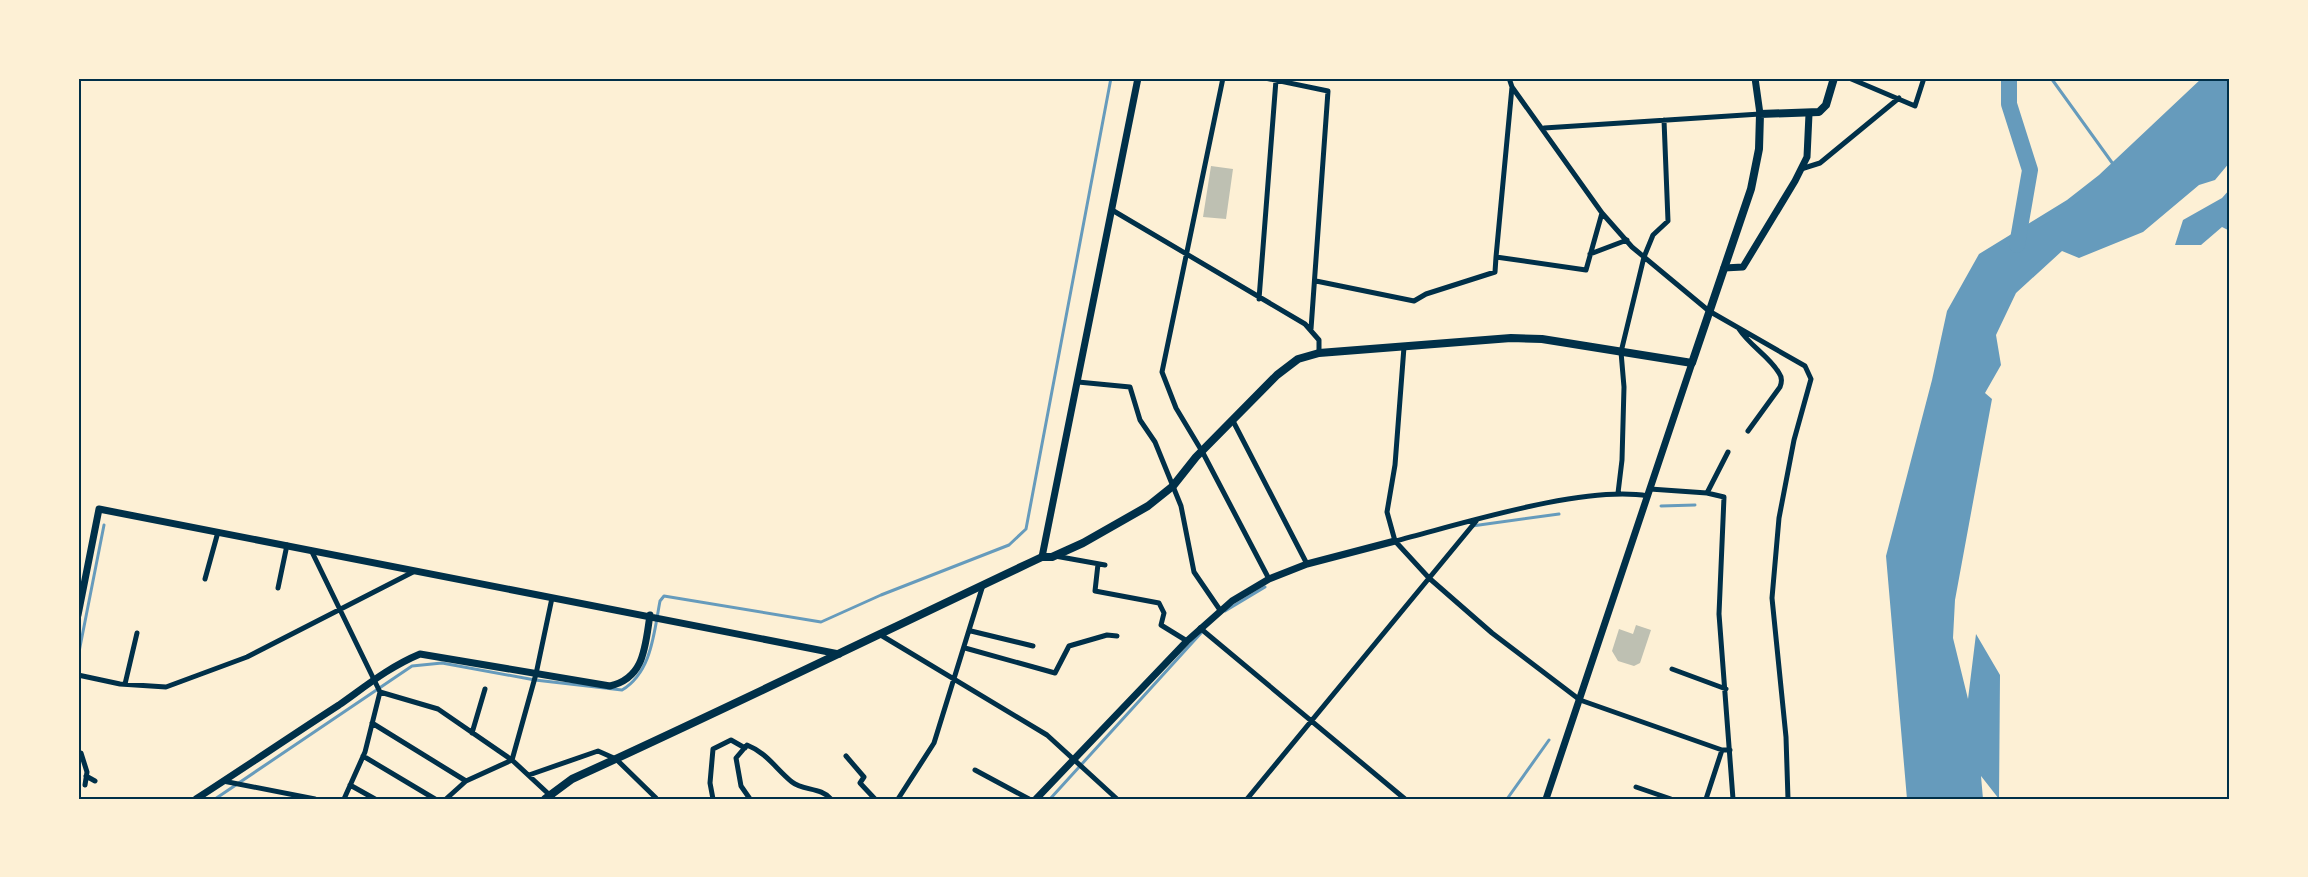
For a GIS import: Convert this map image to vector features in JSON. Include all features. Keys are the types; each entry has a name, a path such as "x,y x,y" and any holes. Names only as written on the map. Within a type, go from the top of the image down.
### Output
{"main road":[{"path":"550,797 572,779 756,696 879,634 1042,557 1054,556 1148,506 1173,486 1277,375 1298,359 1319,353 1511,338 1542,339 1692,363 1751,189 1759,149 1760,114 1818,112 1826,105 1834,78"}],"street":[{"path":"1042,557 1138,78"},
{"path":"1223,78 1162,372 1176,408 1203,453 1269,579"},
{"path":"1265,78 1328,91 1311,329"},
{"path":"1304,78 1304,86"},
{"path":"1509,78 1512,87 1544,128 1602,213 1627,240 1709,311 1805,366 1811,379 1794,440 1779,518 1772,598 1786,737 1788,799"},
{"path":"1544,128 1760,114 1755,78"},
{"path":"1849,78 1915,106 1924,78"},
{"path":"1259,298 1276,80"},
{"path":"1316,281 1414,301 1426,294 1495,272 1512,87"},
{"path":"1801,169 1820,162 1899,98"},
{"path":"1724,268 1743,267 1801,169 1807,157 1809,114"},
{"path":"1618,493 1622,460 1624,387 1621,352 1644,256 1653,235 1668,221 1664,120"},
{"path":"1112,210 1311,329 1319,340 1319,353"},
{"path":"1496,257 1586,270 1602,213"},
{"path":"1590,254 1627,240"},
{"path":"1738,328 1749,344 1779,372 1782,381 1748,431"},
{"path":"1404,347 1395,465 1387,512 1395,541 1429,578 1492,633 1580,700 1722,750 1730,750"},
{"path":"1546,799 1692,363"},
{"path":"1078,382 1130,387 1140,420 1155,442 1181,506 1194,572 1220,610"},
{"path":"1233,421 1307,564"},
{"path":"1707,493 1728,452"},
{"path":"1036,799 1200,628 1220,610 1269,579 1307,564 1478,520 1558,502 1618,493 1707,493 1724,497 1719,614 1734,799"},
{"path":"78,615 99,509 552,598 650,615 839,654"},
{"path":"1247,799 1478,520"},
{"path":"205,579 218,532"},
{"path":"278,588 287,545"},
{"path":"311,550 375,677 380,692 363,756 344,799"},
{"path":"1054,556 1102,564 1095,591 1159,603 1164,613 1161,625 1187,641"},
{"path":"78,675 125,684 166,687 247,657 416,571"},
{"path":"898,799 934,743 971,631 983,585"},
{"path":"446,799 466,781 512,760 536,674 552,598"},
{"path":"196,799 341,703 394,664 420,654 610,686 626,683 637,670 645,645 650,615"},
{"path":"1200,628 1405,799"},
{"path":"971,631 1033,646"},
{"path":"125,684 136,633"},
{"path":"879,634 1047,735 1117,799"},
{"path":"965,648 1055,673 1069,646 1107,635 1118,636"},
{"path":"1672,669 1726,689"},
{"path":"472,733 485,689"},
{"path":"380,692 438,709 512,760 550,797"},
{"path":"372,723 466,781"},
{"path":"713,799 710,783 713,749 731,740 745,748"},
{"path":"750,799 741,786 736,758 747,745 761,751 794,783 826,794 831,799"},
{"path":"1706,799 1722,750"},
{"path":"529,775 598,751 616,759 656,798"},
{"path":"78,752 81,753 87,772 85,785"},
{"path":"363,756 435,799"},
{"path":"846,756 864,777 860,783 875,799"},
{"path":"975,770 1029,799"},
{"path":"86,776 95,781"},
{"path":"223,781 315,799"},
{"path":"350,785 375,799"},
{"path":"1636,787 1671,799"}],"water":[{"path":"2202,78 2230,78 2230,162 2215,180 2199,185 2143,232 2079,258 2062,251 2016,293 1996,335 2001,365 1985,393 1992,399 1955,600 1953,638 1968,699 1976,634 2000,675 1999,799 1981,776 1983,799 1907,799 1886,556 1932,380 1947,311 1979,254 2067,200 2099,175"},
{"path":"2230,189 2230,231 2222,227 2201,245 2175,245 2183,220 2222,198"}],"building":[{"path":"1211,166 1233,169 1226,219 1203,217"},
{"path":"1636,625 1651,630 1640,663 1634,666 1618,661 1612,651 1619,629 1633,634"}],"waterway":[{"path":"215,799 412,666 442,663 535,680 622,690 640,673 646,662 660,601 664,596 821,622 881,595 1009,545 1026,529 1111,78"},
{"path":"2009,78 2009,104 2030,170 2017,245"},
{"path":"2051,78 2113,164"},
{"path":"1661,506 1695,505"},
{"path":"1472,526 1559,514"},
{"path":"78,657 104,525"},
{"path":"1225,611 1265,587"},
{"path":"1050,799 1201,633"},
{"path":"1507,799 1549,740"}]}
